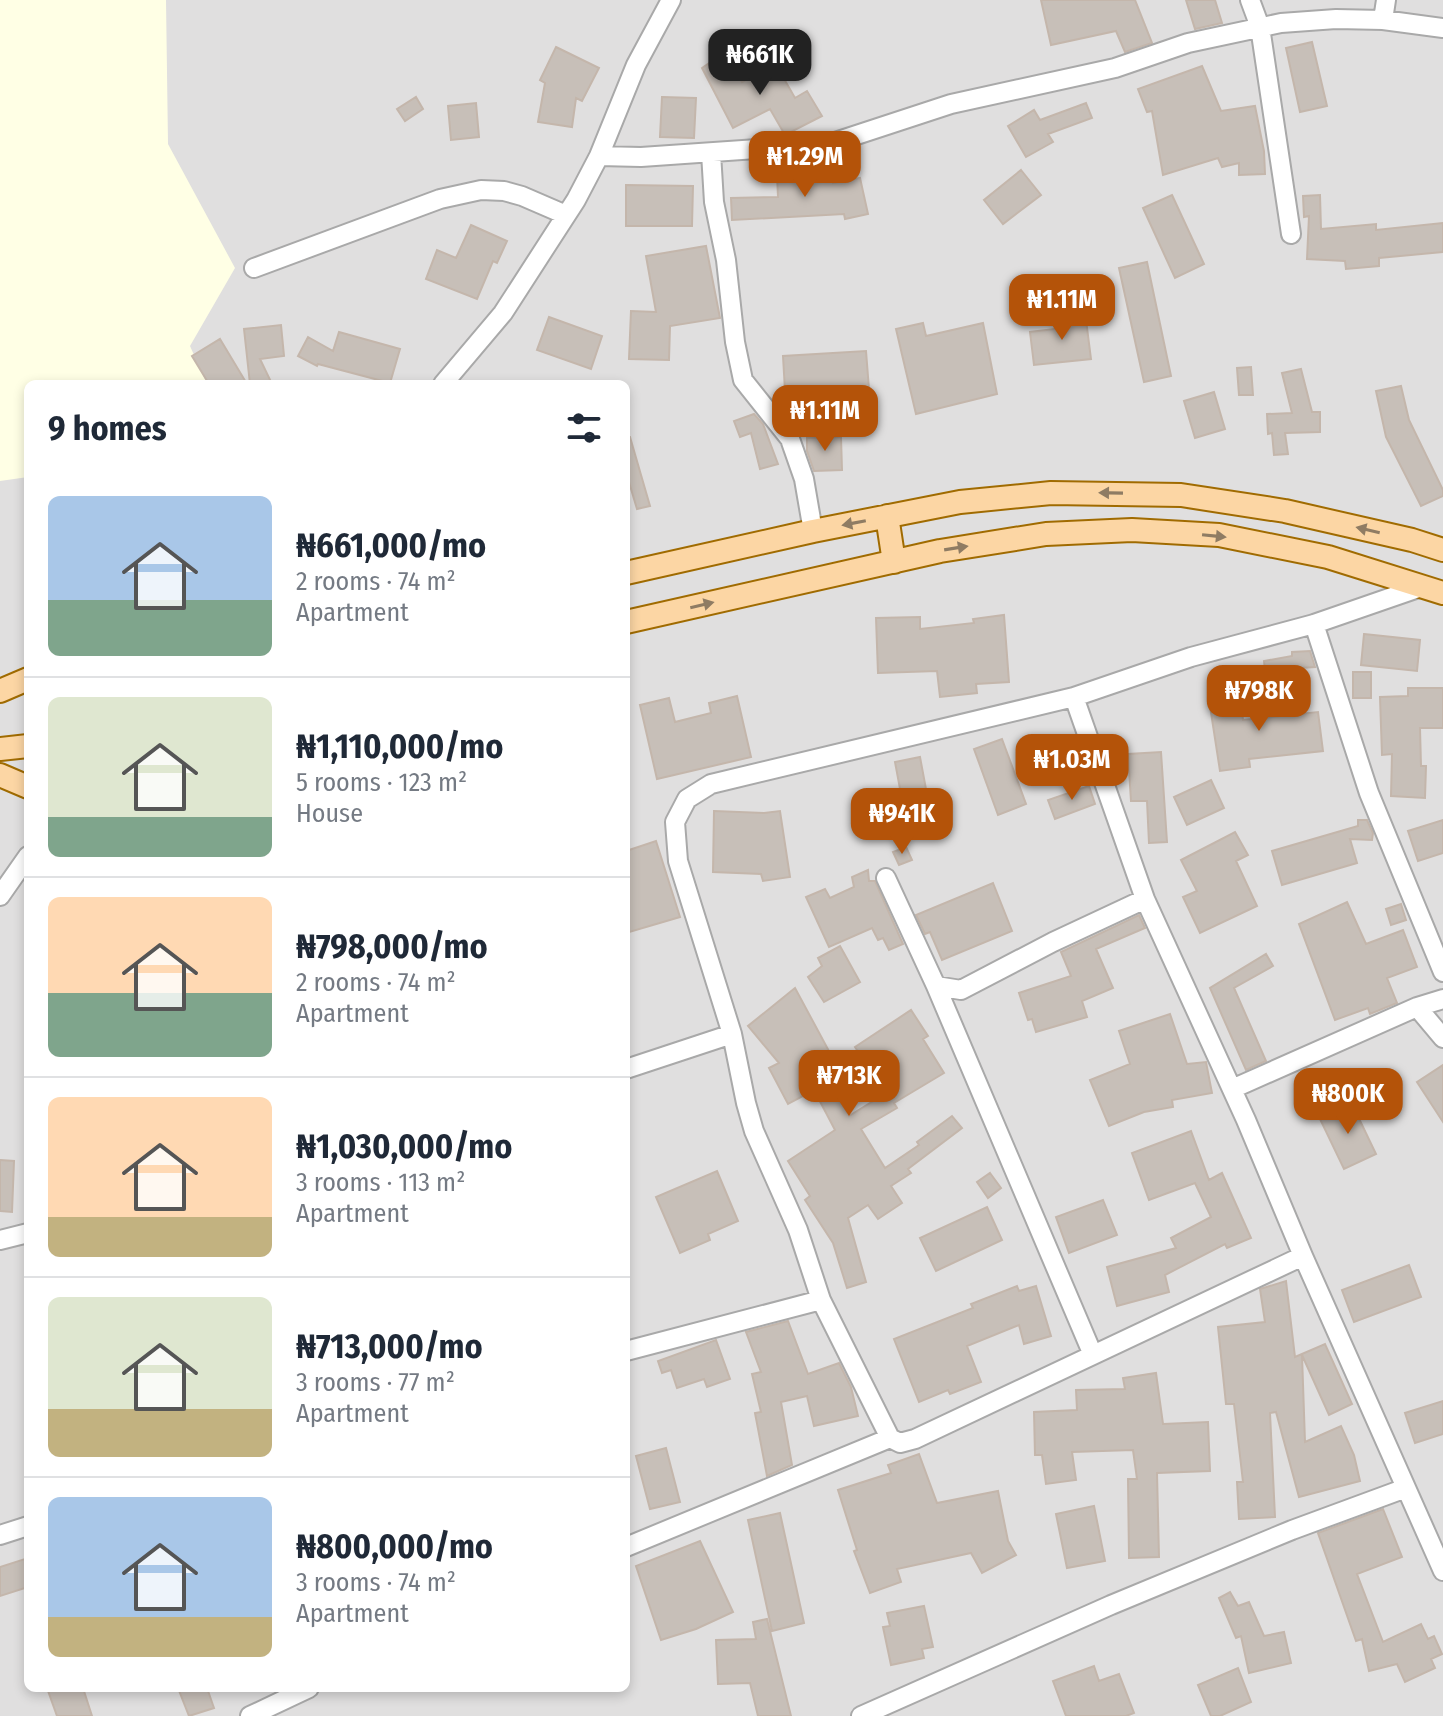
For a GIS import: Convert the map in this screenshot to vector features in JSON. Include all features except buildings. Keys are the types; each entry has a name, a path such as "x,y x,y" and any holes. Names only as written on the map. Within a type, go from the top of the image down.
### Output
{"main road":[{"path":"630,572 960,502 1051,493 1181,495 1285,511 1443,550"},
{"path":"887,516 894,562"},
{"path":"630,621 940,551 1046,534 1132,530 1219,535 1328,557 1432,590"},
{"path":"0,691 24,681"},
{"path":"0,749 24,746"},
{"path":"0,775 24,785"}],"street":[{"path":"446,380 503,313 566,215 599,156 636,65 671,0"},
{"path":"1250,0 1260,27 1291,234"},
{"path":"1383,20 1386,0"},
{"path":"599,156 641,157 829,144 961,101 1115,68 1188,43 1260,27 1336,19 1383,20 1443,28"},
{"path":"711,153 714,202 726,260 735,342 743,380 790,439 804,479 813,531"},
{"path":"254,268 440,199 481,190 522,196 566,215"},
{"path":"1303,1256 915,1439 900,1443 890,1438 821,1300 798,1230 754,1131 732,1034 678,861 675,822 687,799 711,784 1074,697 1191,657 1432,590"},
{"path":"1314,624 1369,793 1443,972"},
{"path":"1074,697 1145,899 1232,1089 1443,1571"},
{"path":"0,896 24,862"},
{"path":"886,878 936,986 1093,1355"},
{"path":"936,986 961,990 1145,899"},
{"path":"1232,1089 1417,1007 1443,999"},
{"path":"1417,1007 1443,1038"},
{"path":"630,1068 732,1034"},
{"path":"0,1240 24,1234"},
{"path":"630,1350 821,1300"},
{"path":"630,1545 890,1438"},
{"path":"861,1716 1125,1599 1292,1530 1406,1488"},
{"path":"0,1535 24,1527"},
{"path":"250,1716 301,1692"}],"shaded area":[{"path":"0,0 1443,0 1443,1716 0,1716"},
{"path":"0,0 166,0 168,144 235,268 190,346 205,380 24,380 24,478 0,481"}]}
